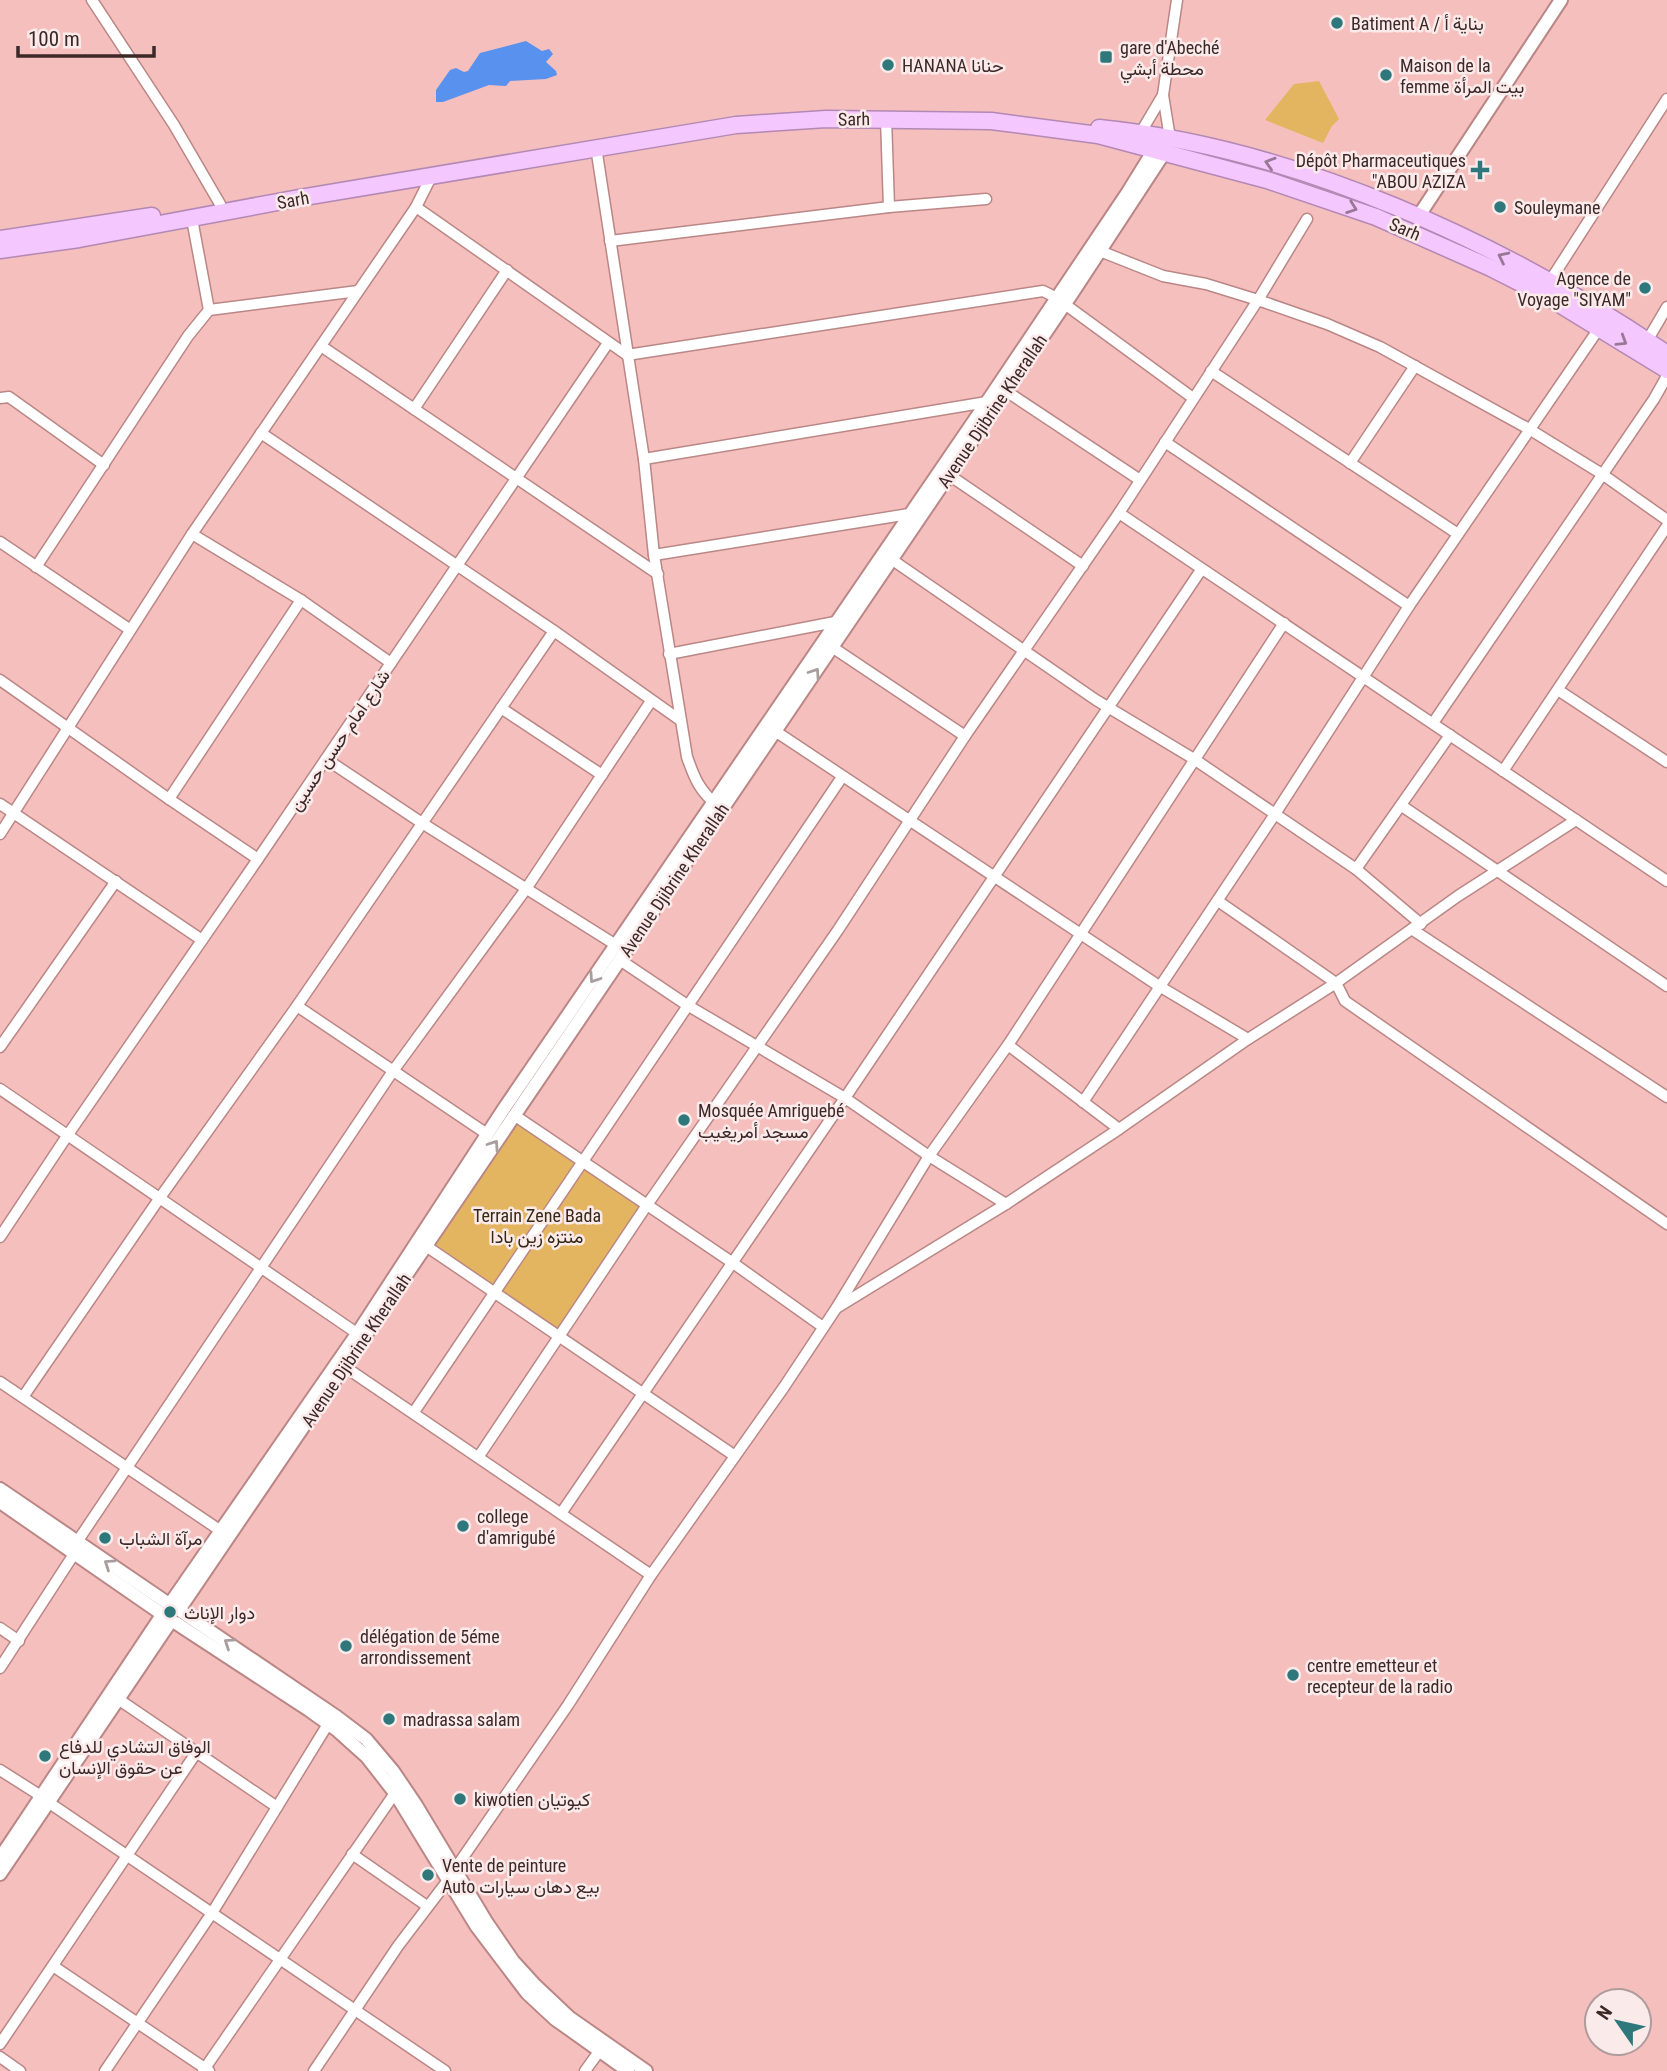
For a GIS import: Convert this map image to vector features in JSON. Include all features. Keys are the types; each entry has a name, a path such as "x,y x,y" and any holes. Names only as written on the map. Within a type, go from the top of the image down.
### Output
{"highway":[{"name":"Sarh","path":"0,239 220,204 595,137 739,117 809,113 934,112 986,115 1141,132 1162,147 1377,217 1491,268 1600,327 1667,370"},
{"name":"Sarh","path":"0,250 79,239 736,125 886,118 990,121 1074,131 1162,147 1241,154 1319,178 1418,217 1550,281 1667,354"}],"street":[{"path":"92,0 174,125 220,204"},
{"path":"1162,147 1163,95 1177,0"},
{"path":"1418,217 1561,0"},
{"path":"1141,132 1163,95"},
{"path":"1550,281 1667,99"},
{"path":"886,118 889,207"},
{"path":"597,147 680,720 694,779 703,793 719,805"},
{"name":"Avenue Djibrine Kherallah","path":"0,1858 118,1699 221,1531 426,1246 620,960 835,622 987,402 1060,300 1100,251 1162,147"},
{"name":"Avenue Djibrine Kherallah","path":"0,1874 44,1799 170,1612 345,1367 360,1336 487,1134 616,945 775,731 1006,391 1128,192 1162,147"},
{"path":"0,834 129,629 416,206 432,177"},
{"path":"610,241 889,207 986,199"},
{"path":"416,206 627,355 1035,290 1060,300 1193,398"},
{"path":"192,219 209,310"},
{"path":"479,1456 911,821 965,736 1119,513 1258,300 1307,219"},
{"path":"1100,251 1163,276 1206,284 1258,300 1327,324 1380,347 1529,429 1602,474 1667,520"},
{"path":"414,409 507,270"},
{"path":"36,567 188,337 209,310 358,291"},
{"path":"1647,341 1667,307"},
{"path":"1083,1102 1218,901 1409,606 1600,327"},
{"name":"شارع امام حسن حسين","path":"0,1237 66,1136 326,760 608,343"},
{"path":"321,346 658,574"},
{"path":"1350,463 1415,366"},
{"path":"1211,371 1458,534"},
{"path":"1433,723 1667,376"},
{"path":"1006,391 1140,480"},
{"path":"0,398 9,397 104,465"},
{"path":"644,459 987,402"},
{"path":"261,433 554,631 680,720"},
{"path":"1165,442 1409,606"},
{"path":"949,475 1083,566"},
{"path":"1119,513 1667,881"},
{"path":"654,555 909,514"},
{"path":"1503,771 1667,526"},
{"path":"192,534 301,600 391,663"},
{"path":"0,542 129,629"},
{"path":"891,559 1107,707 1194,759 1356,869 1417,927 1667,1097"},
{"path":"562,1512 1201,570"},
{"path":"169,799 301,600"},
{"path":"669,654 835,622"},
{"path":"314,2071 353,2010 452,1874 568,1705 651,1575 837,1307 929,1156 1008,1045 1283,624"},
{"path":"23,1398 159,1199 297,1006 554,631"},
{"path":"832,646 965,736"},
{"path":"0,680 258,859"},
{"path":"1558,690 1667,762"},
{"path":"0,1668 127,1468 393,1071 526,889 652,701"},
{"path":"501,708 602,775"},
{"path":"775,731 1160,985 1248,1039"},
{"path":"1356,869 1450,735"},
{"path":"326,760 616,945"},
{"path":"414,1412 842,777"},
{"path":"0,804 202,940"},
{"path":"1402,806 1667,986"},
{"path":"837,1307 1006,1204 1576,820"},
{"path":"0,1047 116,881"},
{"path":"1218,901 1336,983 1345,1001 1667,1224"},
{"path":"620,960 687,1005 845,1098 929,1156 1006,1204"},
{"path":"297,1006 487,1134"},
{"path":"1008,1045 1119,1129"},
{"path":"0,1090 360,1336"},
{"path":"514,1115 823,1327"},
{"path":"426,1246 735,1456"},
{"path":"345,1367 651,1575"},
{"path":"0,1382 221,1531"},
{"path":"0,1489 76,1548"},
{"path":"0,1502 76,1548 170,1612 328,1724 367,1756 452,1874"},
{"path":"170,1612 337,1717 366,1740 387,1763 416,1805 477,1927 527,1993 555,2019 646,2071"},
{"path":"0,1628 19,1641"},
{"path":"118,1699 277,1807"},
{"path":"105,2071 212,1913 328,1724"},
{"path":"0,2044 196,1753"},
{"path":"0,1770 445,2071"},
{"path":"53,1966 206,2070 395,1793"},
{"path":"352,1854 427,1906"},
{"path":"585,2071 602,2047"},
{"path":"602,2047 628,2071"},
{"path":"0,2057 20,2071"}],"green space":[{"path":"1319,81 1339,119 1323,143 1265,120 1294,84"},
{"name":"Terrain Zene Bada منتزه زين بادا","path":"514,1115 647,1205 560,1336 426,1246"}],"water":[{"path":"526,41 542,51 549,49 553,54 546,62 557,75 546,79 510,81 506,86 489,85 443,102 436,102 436,90 450,70 456,68 468,71 480,53"}],"place":[{"name":"Batiment A / بناية أ","path":"1337,23"},
{"name":"gare d'Abeché محطة أبشي","path":"1106,57"},
{"name":"HANANA حنانا","path":"888,65"},
{"name":"Maison de la femme بيت المرأة","path":"1386,75"},
{"name":"Dépôt Pharmaceutiques \"ABOU AZIZA","path":"1480,170"},
{"name":"Souleymane","path":"1500,207"},
{"name":"Agence de Voyage \"SIYAM\"","path":"1645,288"},
{"name":"Mosquée Amriguebé مسجد أمريغيب","path":"684,1120"},
{"name":"college d'amrigubé","path":"463,1526"},
{"name":"مرآة الشباب","path":"105,1538"},
{"name":"دوار الإناث","path":"170,1612"},
{"name":"délégation de 5éme arrondissement","path":"346,1646"},
{"name":"centre emetteur et recepteur de la radio","path":"1293,1675"},
{"name":"madrassa salam","path":"389,1719"},
{"name":"الوفاق التشادي للدفاع عن حقوق الإنسان","path":"45,1756"},
{"name":"kiwotien كيوتيان","path":"460,1799"},
{"name":"Vente de peinture Auto بيع دهان سيارات","path":"428,1875"}]}
